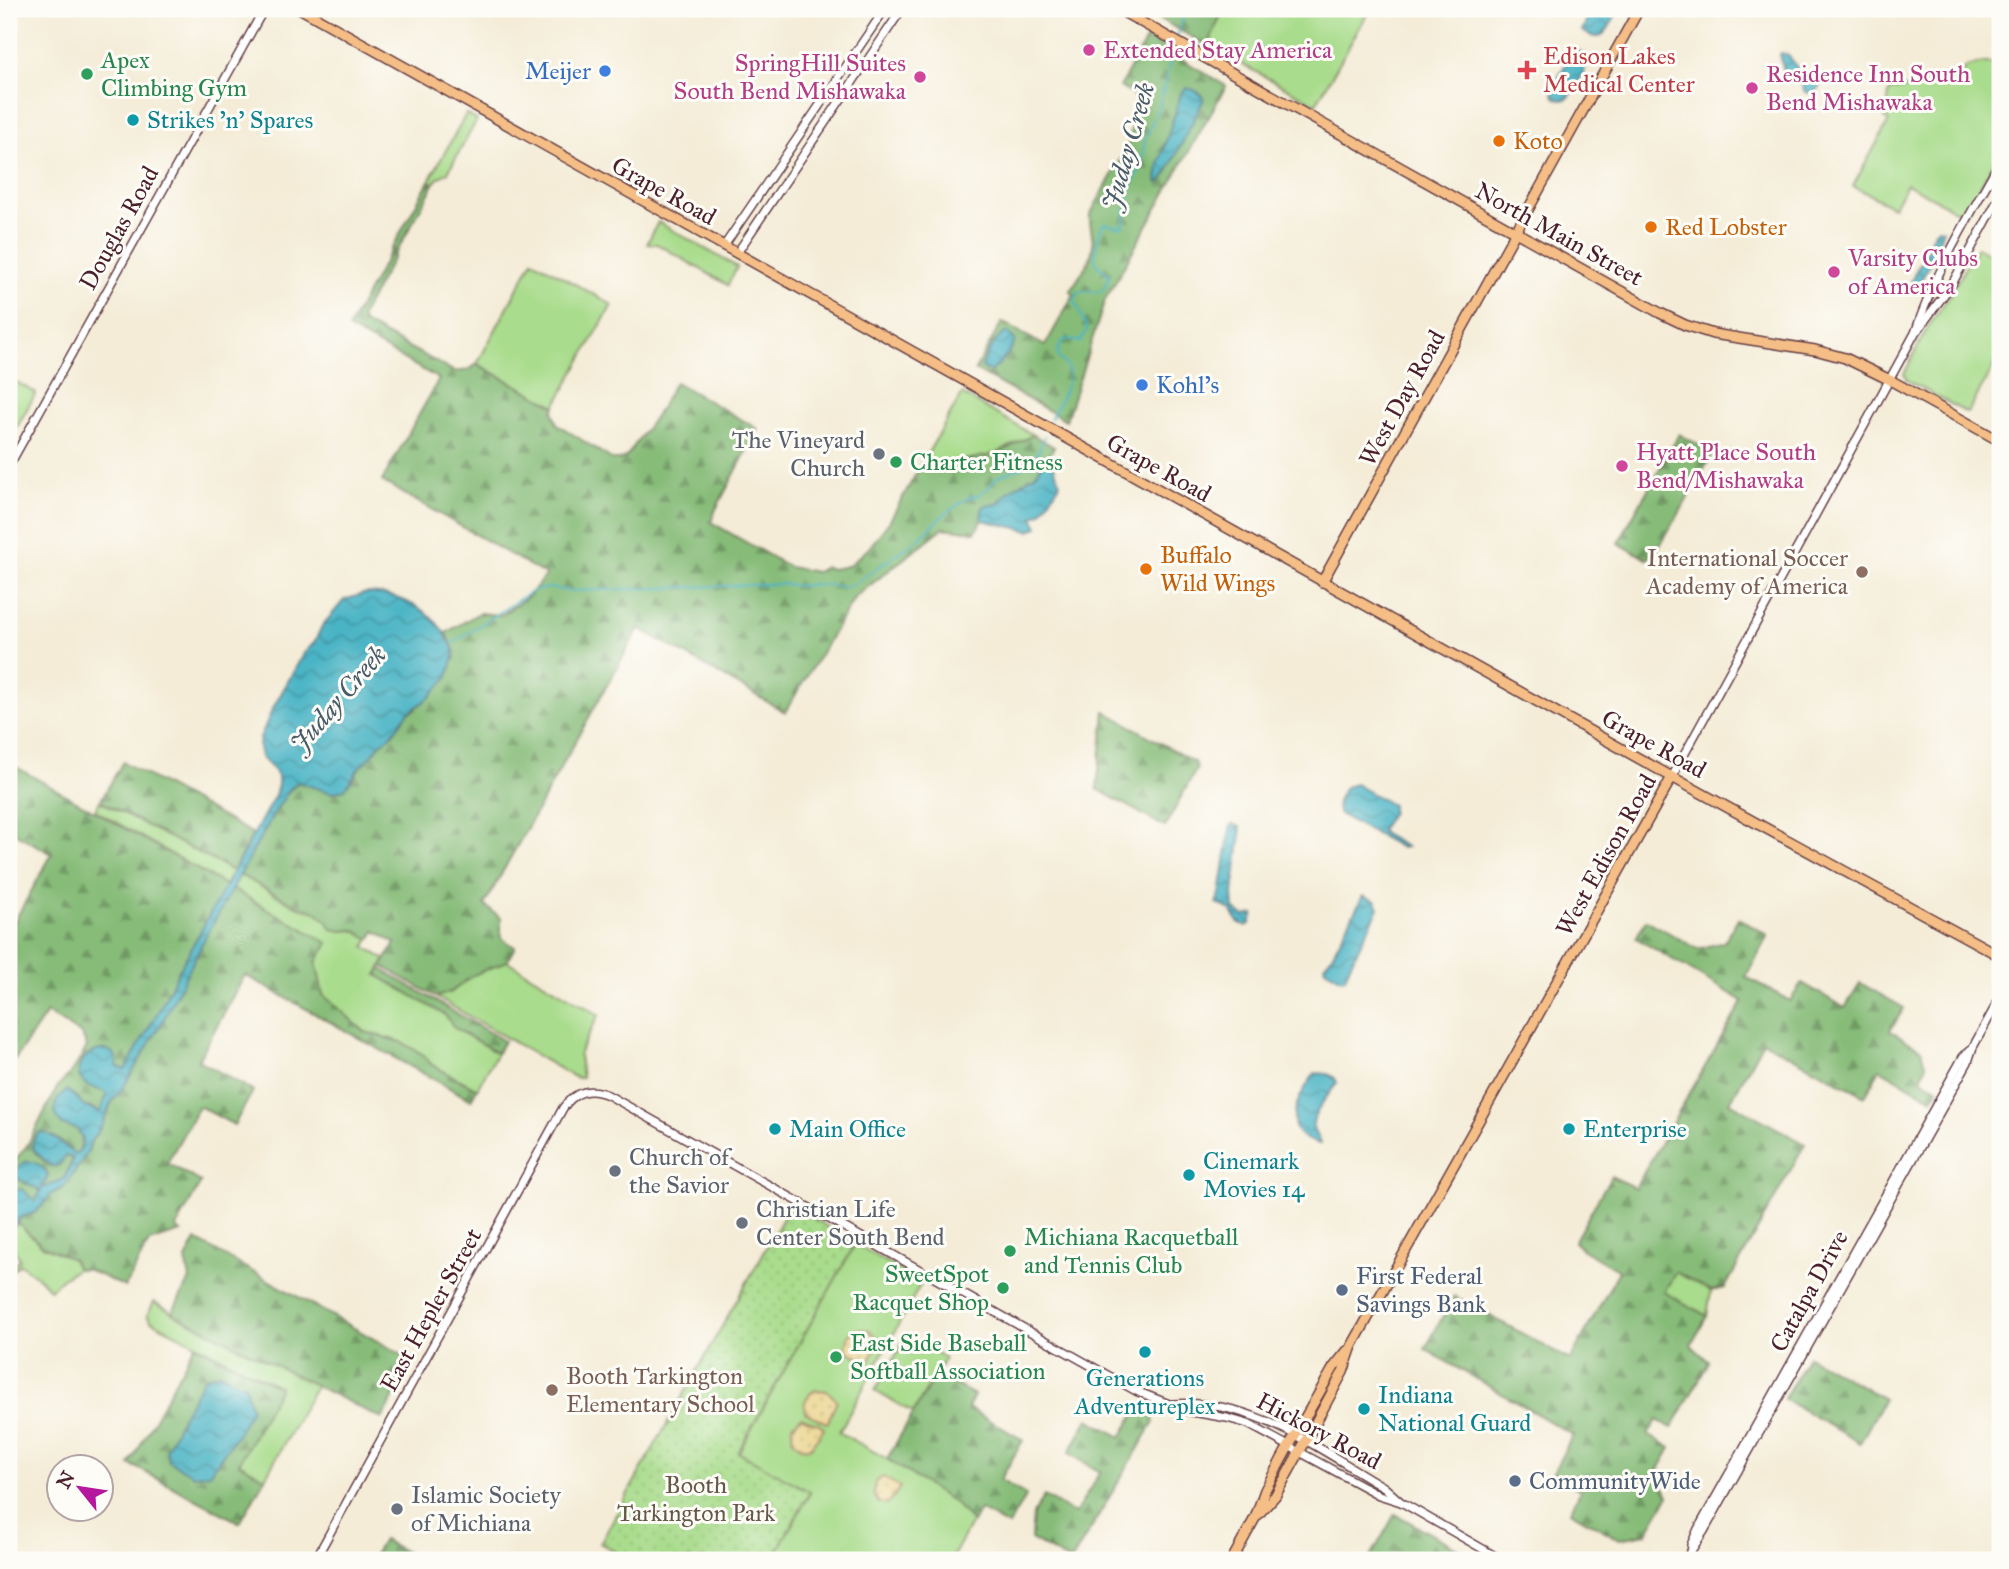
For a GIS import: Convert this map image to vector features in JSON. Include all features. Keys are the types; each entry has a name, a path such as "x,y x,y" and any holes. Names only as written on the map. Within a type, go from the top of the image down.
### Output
{"main road":[{"name":"Grape Road","path":"301,9 1322,582 2000,956"},
{"name":"North Main Street","path":"1118,9 1660,313 1685,325 1726,337 1836,355 1890,380 2000,442"},
{"name":"West Day Road","path":"1322,582 1639,9"},
{"name":"West Edison Road","path":"1255,1518 1275,1496 1343,1372 1352,1346 1672,777"},
{"name":"West Edison Road","path":"1255,1518 1265,1490 1295,1436 1334,1367 1352,1346"},
{"path":"1232,1560 1255,1518"}],"street":[{"name":"Douglas Road","path":"9,466 264,9"},
{"path":"724,246 885,9"},
{"path":"737,253 902,9"},
{"path":"1916,333 1925,303 1937,277 2000,160"},
{"path":"1916,333 1952,284 2000,196"},
{"name":"West Edison Road","path":"1672,777 1916,333"},
{"name":"Catalpa Drive","path":"1685,1559 1704,1531 1968,1062 1973,1047 2000,998"},
{"name":"Hickory Road","path":"592,1090 608,1095 704,1148 1136,1391 1187,1411 1239,1421 1290,1445 1379,1495 1401,1502"},
{"name":"East Hepler Street","path":"315,1560 563,1108 578,1093 592,1090"},
{"name":"Hickory Road","path":"1172,1404 1189,1403 1242,1412 1265,1420 1384,1487 1401,1502 1502,1560"}],"green space":[{"path":"1164,9 1223,9 1208,46 1160,19"},
{"path":"1223,9 1365,9 1366,16 1316,104 1208,46"},
{"path":"1147,38 1226,86 1105,300 1066,420 975,370 1002,322 1045,346 1074,294 1070,291 1091,256 1093,240 1090,215 1127,148 1137,103 1132,94 1120,87"},
{"path":"1984,63 2000,63 2000,150 1966,213 1961,213 1907,184 1893,207 1853,186 1889,121 1884,118 1890,90 1908,88"},
{"path":"466,114 477,120 448,172 434,184 429,181"},
{"path":"429,181 434,184 361,316 363,323 453,371 466,370 477,364 555,406 553,412 557,424 613,460 627,456 675,382 758,429 711,522 789,567 816,572 825,567 832,569 848,566 868,549 889,522 921,465 952,463 996,454 1033,435 1054,447 1034,476 1006,494 998,504 985,506 982,520 975,532 943,528 855,597 785,712 639,628 484,905 501,918 501,938 515,947 507,961 473,975 451,992 436,997 382,966 395,943 375,931 370,939 354,930 332,929 316,912 297,906 240,875 273,813 298,782 332,793 351,781 359,768 381,743 391,736 408,713 416,709 455,653 446,633 479,613 501,615 529,596 546,575 382,481 439,379 348,328"},
{"path":"658,222 737,267 728,285 657,244 647,244"},
{"path":"1977,247 2000,260 2000,356 1968,412 1965,412 1910,382 1904,374 1926,330"},
{"path":"533,260 612,305 555,406 477,364"},
{"path":"9,378 36,393 9,441"},
{"path":"962,394 1033,435 996,454 952,463 921,465"},
{"path":"1679,434 1713,453 1656,552 1647,559 1618,543"},
{"path":"1105,711 1195,763 1197,768 1165,827 1097,789"},
{"path":"123,762 253,834 233,871 100,801"},
{"path":"9,763 328,943 316,962 323,995 365,1032 401,1042 422,1054 432,1065 477,1089 471,1100 245,975 198,1060 253,1091 234,1125 199,1106 167,1163 201,1182 176,1228 181,1232 149,1242 125,1287 87,1269 77,1269 72,1259 41,1245 18,1223 21,1217 34,1213 51,1194 63,1188 88,1151 112,1101 123,1088 125,1070 117,1066 79,1075 89,1085 108,1094 100,1112 83,1106 73,1094 55,1105 58,1119 77,1129 82,1136 80,1150 75,1154 56,1138 34,1151 44,1161 68,1156 73,1158 63,1179 43,1188 41,1186 48,1174 45,1169 22,1179 42,1190 35,1201 23,1192 9,1191 9,1168 28,1144 57,1088 74,1069 87,1047 82,1035 47,1013 9,1068 9,931 52,854 9,830"},
{"path":"100,801 233,871 225,885 95,810"},
{"path":"240,875 297,906 316,912 342,931 354,930 370,939 365,947 386,960 377,975 445,1015 455,1028 497,1053 477,1089 431,1065 422,1054 401,1042 365,1032 323,995 316,962 327,943 233,889"},
{"path":"1738,918 1768,935 1746,977 1790,1001 1802,983 1845,1008 1860,983 1904,1008 1890,1031 1922,1050 1926,1065 1921,1079 1938,1089 1933,1099 1880,1069 1865,1096 1763,1041 1730,1102 1805,1144 1725,1288 1711,1291 1676,1272 1664,1292 1707,1316 1691,1345 1709,1362 1672,1428 1657,1420 1648,1435 1671,1448 1655,1476 1669,1495 1646,1534 1619,1539 1570,1511 1581,1490 1552,1474 1573,1435 1425,1349 1454,1296 1570,1360 1619,1271 1574,1242 1611,1176 1635,1188 1743,1001 1636,938 1646,920 1698,949 1724,942"},
{"path":"507,961 599,1015 579,1056 582,1078 567,1073 436,997 451,992 473,975"},
{"path":"381,969 504,1041 497,1053 455,1028 445,1015 377,975"},
{"name":"Booth Tarkington Park","path":"791,1204 855,1244 738,1452 810,1492 772,1560 630,1560 600,1543"},
{"path":"18,1223 41,1245 72,1259 77,1269 50,1290 20,1264 9,1273 9,1266 20,1260 9,1242 9,1233"},
{"path":"196,1240 413,1361 382,1419 172,1313 190,1279 186,1259"},
{"name":"East Side Baseball Softball Association","path":"855,1244 922,1282 839,1432 957,1504 972,1522 951,1560 772,1560 810,1493 738,1453"},
{"path":"1675,1271 1711,1291 1707,1316 1664,1292"},
{"path":"154,1302 316,1385 265,1478 239,1463 280,1387 151,1321 147,1315"},
{"name":"East Side Baseball Softball Association","path":"907,1336 945,1358 913,1413 875,1391"},
{"path":"195,1345 280,1387 239,1463 265,1478 240,1523 130,1464"},
{"path":"1808,1356 1884,1399 1860,1443 1784,1399"},
{"path":"936,1374 974,1395 968,1408 1023,1440 1000,1480 1026,1495 1008,1526 980,1510 972,1522 956,1504 887,1459"},
{"path":"1140,1406 1152,1414 1154,1422 1072,1560 1067,1560 1031,1539 1033,1514 1044,1496 1075,1514 1100,1472 1069,1453 1088,1419 1121,1437"},
{"path":"1395,1514 1462,1551 1457,1560 1369,1560"},
{"path":"383,1540 420,1560 371,1560"}],"sand":[{"path":"858,1329 869,1330 879,1339 868,1362 847,1351 848,1338"},
{"path":"816,1390 827,1391 837,1400 826,1423 805,1412 806,1399"},
{"path":"801,1417 824,1428 811,1447 800,1446 792,1438 793,1425"},
{"path":"883,1477 900,1487 888,1505 879,1503 874,1495 875,1482"}],"water":[{"path":"1591,9 1618,9 1607,30 1598,37 1582,31"},
{"path":"1577,51 1583,54 1586,65 1568,98 1559,99 1553,94 1556,83 1565,65"},
{"path":"1781,53 1788,55 1803,76 1820,80 1820,86 1814,93 1805,92 1798,76 1793,72 1784,72"},
{"path":"1186,88 1197,91 1204,99 1166,175 1158,183 1159,164 1182,91"},
{"path":"1938,228 1943,229 1934,254 1927,270 1911,292 1914,275"},
{"path":"1005,333 1009,333 1015,340 1014,344 999,364 992,371 988,371 982,367 985,358"},
{"path":"1051,458 1060,484 1041,513 1033,517 1038,527 1030,531 982,520 982,509 985,506 998,504 1005,495 1035,474 1045,461"},
{"path":"366,593 395,597 408,602 441,628 455,653 448,677 429,698 408,713 391,736 381,743 359,768 345,789 332,793 298,782 291,788 204,940 164,1019 123,1088 112,1101 88,1151 63,1188 51,1194 34,1213 21,1217 9,1233 9,1191 22,1189 35,1201 41,1191 15,1177 20,1165 29,1162 44,1169 48,1174 41,1186 43,1188 63,1179 73,1158 65,1156 59,1165 51,1165 34,1150 33,1143 37,1135 40,1132 51,1135 75,1154 80,1150 83,1139 77,1129 62,1125 56,1115 56,1102 67,1090 83,1106 100,1112 107,1094 83,1082 79,1072 80,1064 94,1052 110,1051 116,1056 117,1066 125,1070 275,795 278,777 261,757 259,747 273,708 322,626 344,600"},
{"path":"1355,784 1392,805 1392,812 1381,829 1382,833 1406,847 1401,848 1339,814 1338,804 1345,787"},
{"path":"1232,824 1240,827 1241,834 1233,894 1234,909 1243,916 1254,914 1250,924 1246,926 1238,922 1231,910 1216,903 1220,894"},
{"path":"1363,896 1376,901 1379,908 1345,978 1342,979 1325,969 1324,965 1331,957"},
{"path":"1315,1073 1332,1076 1337,1083 1314,1117 1314,1130 1320,1144 1306,1139 1298,1132 1294,1123 1297,1103"},
{"path":"219,1373 245,1385 251,1409 210,1473 194,1475 169,1461 166,1450 204,1378"}],"waterway":[{"name":"Juday Creek","path":"1177,38 1186,9"},
{"name":"Juday Creek","path":"1051,419 1068,377 1066,365 1058,357 1058,349 1067,339 1080,342 1087,329 1075,301 1077,293 1101,292 1107,284 1109,275 1097,265 1095,259 1098,236 1104,223 1119,227 1124,225 1129,191 1141,167 1145,140 1159,107 1174,47"},
{"name":"Juday Creek","path":"453,643 534,590 783,584 845,587 854,584 916,541 947,512 968,498 979,495 997,477 1031,463 1045,436"}],"place":[{"name":"Extended Stay America","path":"1089,50"},
{"name":"Edison Lakes Medical Center","path":"1527,70"},
{"name":"Meijer","path":"605,71"},
{"name":"Apex Climbing Gym","path":"87,74"},
{"name":"SpringHill Suites South Bend Mishawaka","path":"920,77"},
{"name":"Residence Inn South Bend Mishawaka","path":"1752,88"},
{"name":"Strikes 'n' Spares","path":"133,120"},
{"name":"Koto","path":"1499,141"},
{"name":"Red Lobster","path":"1651,227"},
{"name":"Varsity Clubs of America","path":"1834,272"},
{"name":"Kohl's","path":"1142,385"},
{"name":"The Vineyard Church","path":"879,454"},
{"name":"Charter Fitness","path":"896,462"},
{"name":"Hyatt Place South Bend/Mishawaka","path":"1622,466"},
{"name":"Buffalo Wild Wings","path":"1146,569"},
{"name":"International Soccer Academy of America","path":"1862,572"},
{"name":"Main Office","path":"775,1129"},
{"name":"Enterprise","path":"1569,1129"},
{"name":"Church of the Savior","path":"615,1171"},
{"name":"Cinemark Movies 14","path":"1189,1175"},
{"name":"Christian Life Center South Bend","path":"742,1223"},
{"name":"Michiana Racquetball and Tennis Club","path":"1010,1251"},
{"name":"SweetSpot Racquet Shop","path":"1003,1288"},
{"name":"First Federal Savings Bank","path":"1342,1290"},
{"name":"Generations Adventureplex","path":"1145,1352"},
{"name":"East Side Baseball Softball Association","path":"836,1357"},
{"name":"Booth Tarkington Elementary School","path":"552,1390"},
{"name":"Indiana National Guard","path":"1364,1409"},
{"name":"CommunityWide","path":"1515,1481"},
{"name":"Islamic Society of Michiana","path":"397,1509"}]}
